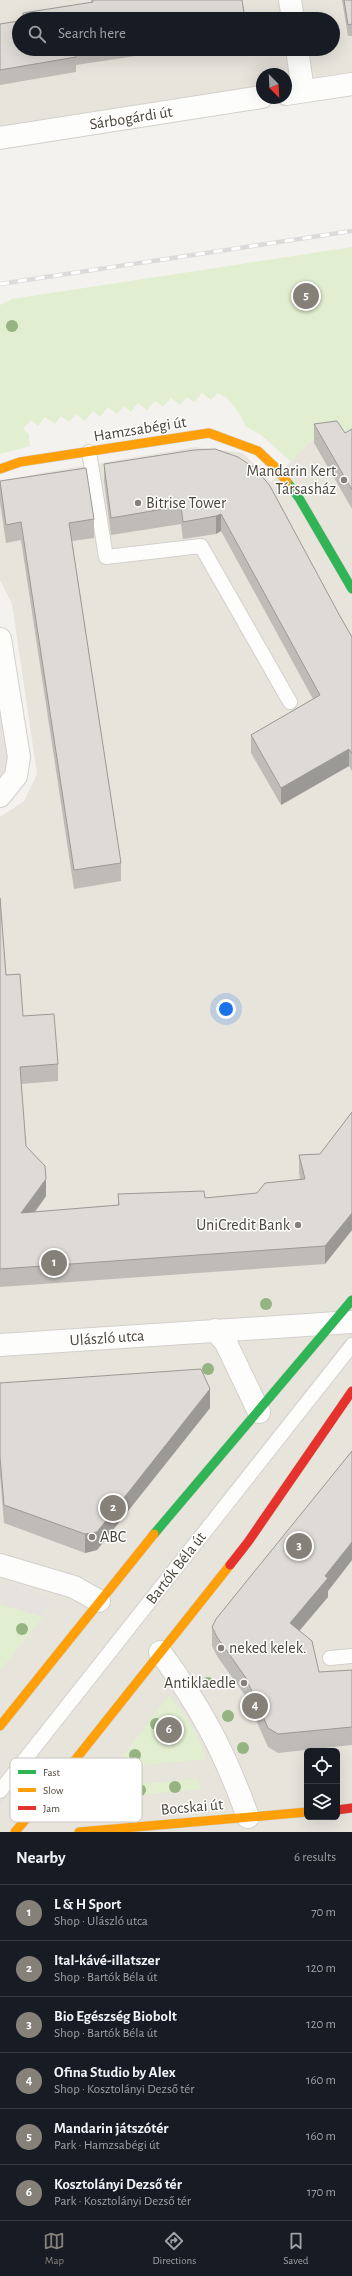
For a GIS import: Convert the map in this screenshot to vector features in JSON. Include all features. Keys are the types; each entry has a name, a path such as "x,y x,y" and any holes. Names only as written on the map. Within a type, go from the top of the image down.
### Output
{"main road":[{"name":"Hamzsabégi út","path":"0,469 20,462 209,433 258,451 276,468 299,498 352,589"},
{"path":"0,1726 185,1495 259,1412 343,1323 352,1300"},
{"path":"77,1758 248,1542 352,1391"},
{"path":"340,1810 352,1808"},
{"name":"Bocskai út","path":"79,1832 304,1812"},
{"path":"14,1832 23,1822"}],"street":[{"path":"290,0 292,12"},
{"path":"297,56 294,92 352,84"},
{"name":"Sárbogárdi út","path":"0,138 256,98"},
{"path":"0,639 18,757 16,776 0,796"},
{"name":"Ulászló utca","path":"0,1345 215,1330 343,1323"},
{"path":"215,1330 226,1343 259,1412"},
{"path":"0,1565 74,1587 99,1601"},
{"path":"160,1652 201,1712 230,1769 248,1817"}],"lane":[{"path":"89,452 106,557 201,546 290,702"},
{"name":"Bartók Béla út","path":"26,1758 352,1345"},
{"path":"330,1658 352,1656"},
{"name":"Bartók Béla út","path":"0,1791 10,1778"}],"shaded area":[{"path":"0,0 352,0 352,84 292,93 292,68 256,68 256,98 0,138"},
{"path":"352,434 352,1832 0,1832 0,817 24,801 37,774 12,604 0,580 0,483 2,481 41,473 196,447 243,453 271,482 312,440"},
{"path":"0,639 19,757 0,796"},
{"path":"0,1584 25,1588 52,1599 43,1617 0,1604"}],"green space":[{"path":"352,247 352,434 312,440 291,462 260,434 246,427 239,413 227,398 218,393 211,400 202,393 194,402 187,397 180,405 171,398 163,407 155,401 147,410 138,403 131,412 124,406 117,414 108,407 100,417 93,411 85,421 76,414 69,422 61,416 55,424 45,417 38,426 31,420 23,429 29,434 30,446 0,454 0,305 12,299"},
{"path":"0,1604 43,1617 0,1671"},
{"path":"169,1695 191,1725 206,1759 142,1765 142,1758 122,1758"},
{"path":"197,1779 202,1789 142,1794 142,1784"}],"building":[{"path":"93,0 242,0 244,12 29,12 93,2"},
{"path":"344,0 352,0 352,24 348,25"},
{"path":"12,22 12,56 76,57 0,70 0,24"},
{"path":"337,421 345,433 352,429 352,490 314,424"},
{"path":"215,449 238,457 256,469 270,486 352,637 352,754 349,749 281,788 251,735 320,695 221,514 183,522 181,506 111,518 104,464 194,450"},
{"path":"86,468 94,519 69,523 121,863 74,870 21,522 6,525 0,481"},
{"path":"0,898 6,975 20,974 23,1016 54,1014 58,1064 20,1067 26,1146 45,1166 46,1179 21,1213 119,1205 118,1194 204,1191 205,1198 257,1193 265,1183 305,1179 299,1155 320,1154 352,1112 352,1213 325,1246 0,1269"},
{"path":"201,1369 210,1389 97,1532 85,1534 4,1505 0,1457 0,1383"},
{"path":"352,1451 352,1542 325,1576 328,1578 290,1623 312,1641 319,1672 352,1670 352,1727 278,1734 268,1728 246,1678 217,1637 212,1627 216,1619"}],"tram line":[{"path":"17,1758 352,1334"},
{"path":"36,1758 352,1357"},
{"path":"0,1779 10,1766"},
{"path":"0,1803 10,1790"}],"railway":[{"path":"0,284 352,231"}],"traffic: fast":[{"path":"287,482 299,498 352,589"},
{"path":"154,1534 352,1300"}],"traffic: slow":[{"path":"0,469 20,462 209,433 258,451 276,468 287,482"},
{"path":"0,1726 154,1534"},
{"path":"77,1758 230,1565"},
{"path":"79,1832 304,1812"},
{"path":"15,1832 23,1822"}],"traffic: jam":[{"path":"230,1565 248,1542 352,1391"},
{"path":"340,1810 352,1808"}],"place":[{"name":"Mandarin játszótér","path":"306,296"},
{"name":"Mandarin Kert Társasház","path":"344,480"},
{"name":"Bitrise Tower","path":"138,503"},
{"name":"UniCredit Bank","path":"298,1225"},
{"name":"L & H Sport","path":"54,1263"},
{"name":"Ital-kávé-illatszer","path":"113,1508"},
{"name":"ABC","path":"92,1537"},
{"name":"Bio Egészség Biobolt","path":"299,1546"},
{"name":"neked kelek.","path":"221,1648"},
{"name":"Antiklaedle","path":"244,1683"},
{"name":"Ofina Studio by Alex","path":"255,1706"},
{"name":"Kosztolányi Dezső tér","path":"169,1730"}]}
